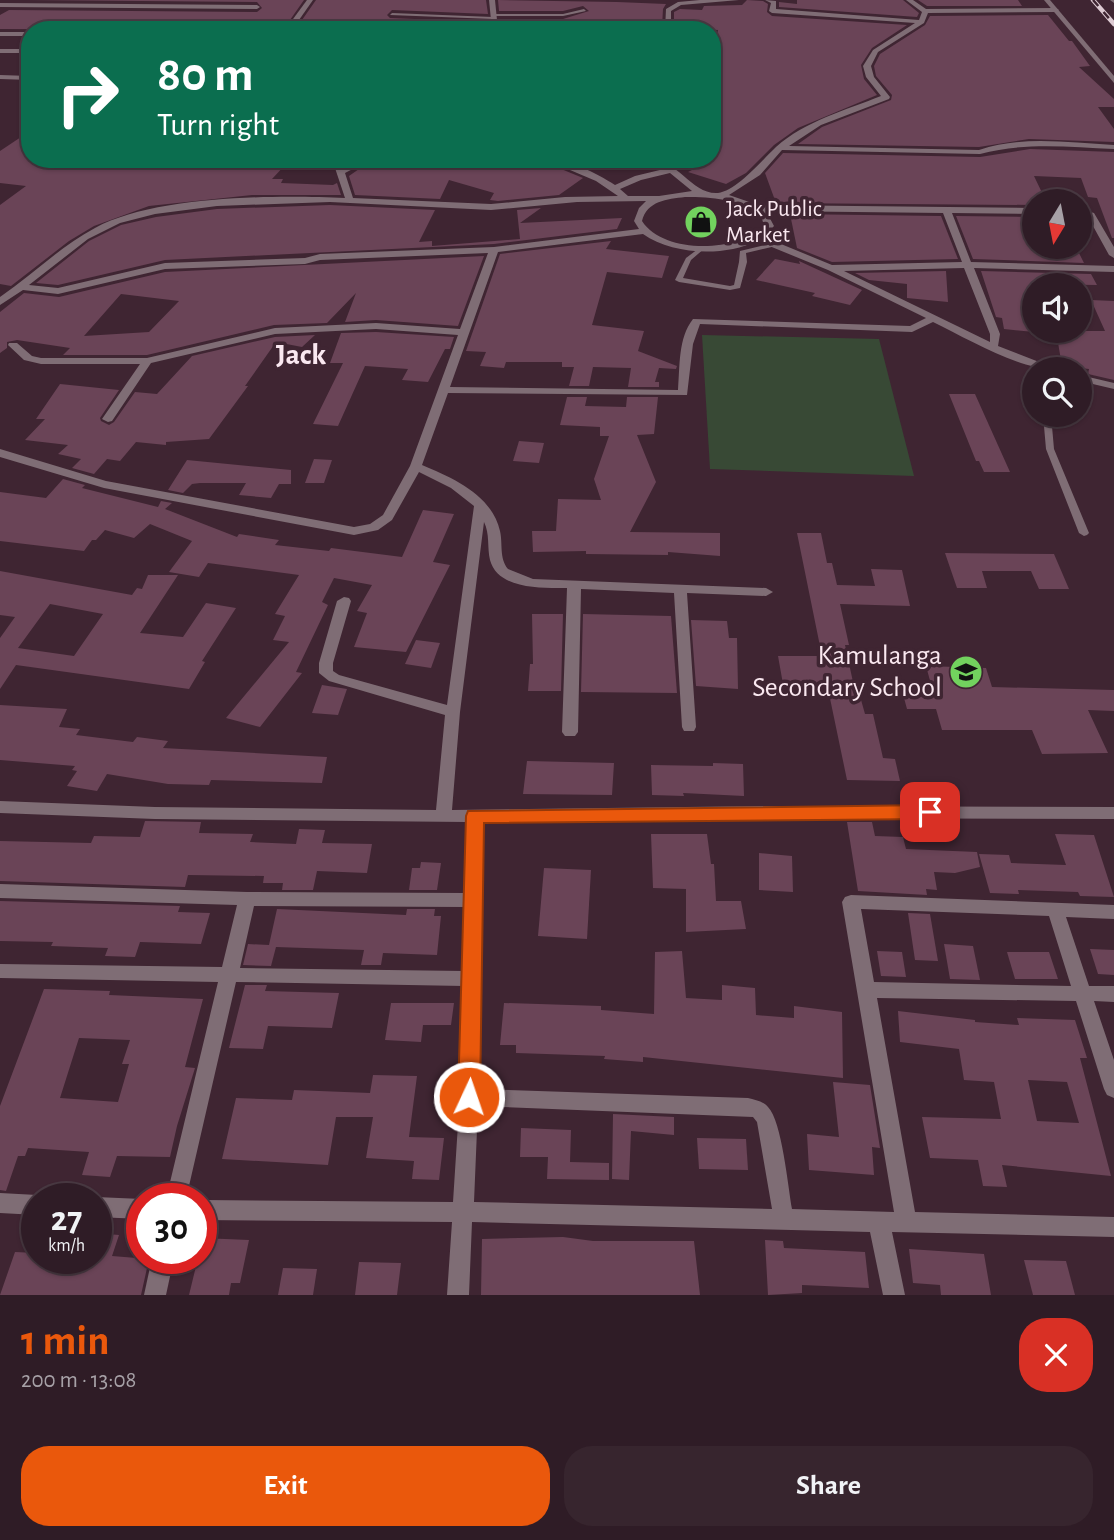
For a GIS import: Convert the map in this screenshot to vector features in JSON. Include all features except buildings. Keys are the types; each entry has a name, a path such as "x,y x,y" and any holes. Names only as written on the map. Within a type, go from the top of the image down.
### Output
{"street":[{"path":"295,21 310,0"},
{"path":"492,0 494,21"},
{"path":"668,21 668,10 680,3 736,0"},
{"path":"768,0 774,2 772,11 922,22"},
{"path":"909,0 925,11 1056,10"},
{"path":"1047,0 1114,81"},
{"path":"0,5 257,7"},
{"path":"722,196 757,173 780,148 818,122 886,97 870,77 867,66 869,58 875,51 922,22 925,11"},
{"path":"0,34 21,34"},
{"path":"0,51 21,51"},
{"path":"0,77 21,78"},
{"path":"780,148 980,152 991,146 1114,147"},
{"path":"340,168 350,201"},
{"path":"342,171 348,168"},
{"path":"572,168 594,176 615,188 625,198"},
{"path":"668,168 700,194"},
{"path":"615,188 638,178 671,170"},
{"path":"0,302 23,287 58,256 96,231 145,214 253,198 481,207 566,200 660,199 700,194 722,196 758,208 1022,211"},
{"path":"660,199 647,204 638,215 638,221 645,231 665,242 702,248 740,245 758,238 768,226 768,220 758,208"},
{"path":"946,210 970,265 995,334 992,347"},
{"path":"1092,217 1114,255"},
{"path":"23,287 58,291 165,265 295,262 320,257 494,250 645,231"},
{"path":"758,238 831,268 932,320 1022,359"},
{"path":"0,453 104,484 354,531 374,527 388,517 416,466 494,250"},
{"path":"831,268 970,265 1114,269"},
{"path":"442,390 683,393 688,344 692,325 697,320 912,329 932,320"},
{"path":"13,345 28,358 41,360 147,360 275,331 376,326 464,332"},
{"path":"108,418 147,360"},
{"path":"1092,381 1114,386"},
{"path":"416,466 454,484 480,505 492,525 495,561 503,571 516,579 533,583 766,592"},
{"path":"444,814 453,712 480,505"},
{"path":"569,732 574,584"},
{"path":"680,589 689,727"},
{"path":"344,601 326,663 326,673 334,678 453,712"},
{"path":"0,807 155,813 475,816 767,812 1114,813"},
{"path":"458,1295 469,1097 475,816"},
{"path":"0,891 247,899 472,900"},
{"path":"180,1183 247,899"},
{"path":"906,1222 851,902 1114,912"},
{"path":"1055,910 1114,1088"},
{"path":"0,971 472,979"},
{"path":"867,990 1114,994"},
{"path":"469,1097 748,1107 758,1110 766,1119 784,1220"},
{"path":"0,1203 21,1204"},
{"path":"217,1210 462,1212 1114,1227"},
{"path":"879,1222 894,1295"},
{"path":"155,1295 160,1274"}],"lane":[{"path":"392,14 563,15 584,10"},
{"path":"702,248 688,259 679,280 730,288 737,286 743,262 742,252 774,245"},
{"path":"1048,427 1050,449 1084,533"}],"green space":[{"path":"702,335 879,339 914,476 710,469"}],"railway":[{"path":"1093,0 1114,24"}],"place":[{"name":"Jack Public Market","path":"701,222"},
{"name":"Kamulanga Secondary School","path":"966,672"}],"district":[{"name":"Jack","path":"301,355"}],"route":[{"path":"469,1097 475,816 930,812"}]}
